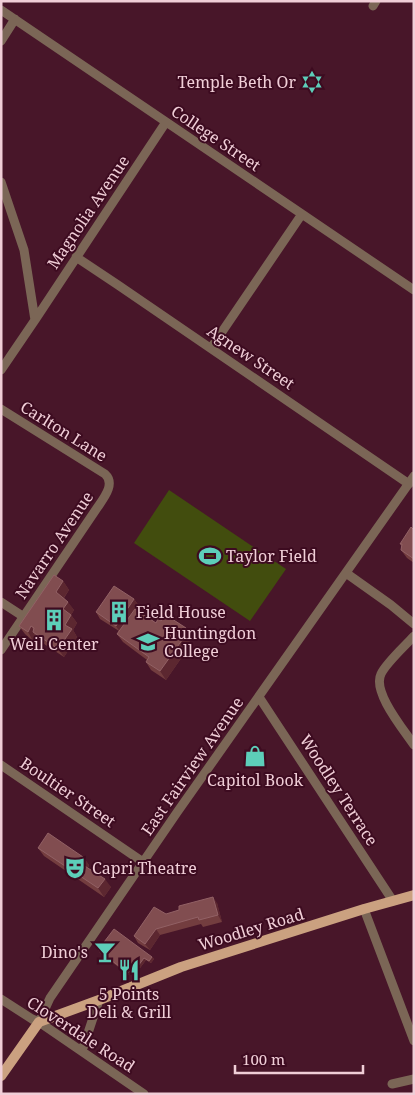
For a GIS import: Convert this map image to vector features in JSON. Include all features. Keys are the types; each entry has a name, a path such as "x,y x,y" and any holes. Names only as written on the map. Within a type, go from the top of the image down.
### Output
{"main road":[{"name":"Woodley Road","path":"39,1022 181,967 414,895"},
{"name":"East Fairview Avenue","path":"1,1076 39,1022"}],"street":[{"name":"College Street","path":"1,10 414,290"},
{"path":"1,41 15,19"},
{"name":"Magnolia Avenue","path":"1,370 166,122"},
{"path":"1,182 24,250 35,320"},
{"path":"211,348 302,214"},
{"name":"Agnew Street","path":"76,258 411,480"},
{"name":"Carlton Lane","path":"1,409 105,474 109,479"},
{"name":"Navarro Avenue","path":"1,650 97,508 108,487 109,479"},
{"name":"East Fairview Avenue","path":"39,1022 50,998 411,480"},
{"path":"346,573 414,624"},
{"path":"1,602 24,617"},
{"path":"414,636 383,671 379,681 381,693 385,701 414,745"},
{"name":"Woodley Terrace","path":"259,697 394,901"},
{"name":"Boultier Street","path":"1,765 144,862"},
{"path":"364,909 414,1041"},
{"name":"Cloverdale Road","path":"1,999 39,1022 144,1094"},
{"path":"82,1051 99,1000"},
{"path":"392,1084 414,1079"}],"green space":[{"name":"Taylor Field","path":"169,490 286,569 250,621 134,543"}],"building":[{"path":"411,527 414,528 414,559 401,550 402,544 400,544"},
{"name":"Weil Center","path":"54,575 63,581 56,592 68,602 63,609 71,615 65,625 72,629 58,649 33,632 34,628 31,626 28,632 19,626"},
{"name":"Field House","path":"114,586 134,599 116,626 96,612"},
{"path":"135,609 156,623 158,619 161,621 166,615 186,628 182,634 185,636 160,671 146,662 149,657 117,634"},
{"name":"Capri Theatre","path":"48,833 83,857 80,863 105,879 98,888 38,848"},
{"path":"213,897 218,915 199,920 198,917 156,929 145,944 134,936 154,907 166,914 179,910 179,906"},
{"path":"114,929 152,957 149,961 144,958 138,966 135,963 128,973 98,950"}],"place":[{"name":"Temple Beth Or","path":"312,82"},
{"name":"Taylor Field","path":"210,556"},
{"name":"Field House","path":"119,612"},
{"name":"Weil Center","path":"54,620"},
{"name":"Huntingdon College","path":"148,642"},
{"name":"Capitol Book","path":"255,756"},
{"name":"Capri Theatre","path":"75,868"},
{"name":"Dino's","path":"105,952"},
{"name":"5 Points Deli & Grill","path":"129,970"}]}
